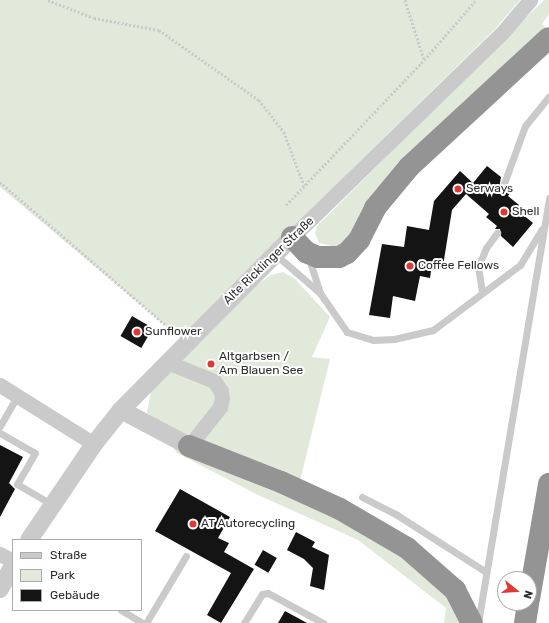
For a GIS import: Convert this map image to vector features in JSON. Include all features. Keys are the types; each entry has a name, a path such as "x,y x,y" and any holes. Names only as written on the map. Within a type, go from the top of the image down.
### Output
{"highway":[{"path":"299,244 328,258 347,253 359,240 375,208 409,167 549,38"},
{"path":"189,446 281,482 340,509 407,548 455,590 472,623"},
{"path":"534,571 549,484"},
{"path":"525,623 527,611"}],"street":[{"name":"Alte Ricklinger Straße","path":"30,539 94,444 121,410 274,253 299,244 484,51 530,0"},
{"path":"121,410 189,446 220,407 222,398 221,391 214,381 167,362"},
{"path":"0,385 94,444"},
{"path":"0,554 12,560"},
{"path":"0,589 12,568"}],"lane":[{"path":"503,186 525,126 549,96"},
{"path":"478,623 549,198"},
{"path":"274,253 320,293 347,332 373,340 394,339 433,330 520,265 544,226"},
{"path":"482,292 478,268 486,248 497,233"},
{"path":"299,244 317,278 320,293"},
{"path":"0,426 18,397"},
{"path":"0,433 35,454 17,484 52,505"},
{"path":"362,497 398,515 486,572"},
{"path":"123,611 145,623 186,556"},
{"path":"244,623 262,594 268,593 323,623"}],"path":[{"path":"48,0 94,18 159,30 259,100 284,132 304,185"},
{"path":"405,0 424,60"},
{"path":"286,205 424,60 476,0"},
{"path":"0,182 178,336"}],"green space":[{"path":"0,0 520,0 495,29 245,274 258,284 271,275 283,272 295,279 330,317 312,357 330,359 300,481 368,535 424,572 452,602 464,623 444,623 446,608 358,540 256,494 177,453 147,412 151,391 185,342 0,187"},
{"path":"544,0 549,0 549,14 542,24 546,28 352,235 336,247 319,243 315,233 317,226"}],"building":[{"path":"487,166 501,177 499,189 503,191 507,189 511,192 508,196 519,205 516,209 533,223 513,247 501,236 500,229 495,229 497,226 486,217 489,214 466,194 452,210 443,266 432,264 430,278 420,276 415,301 393,296 390,318 369,315 382,244 404,247 407,226 429,230 434,201 460,171 473,183"},
{"name":"Sunflower","path":"132,316 153,328 141,348 120,336"},
{"path":"0,445 23,457 9,483 15,489 0,517"},
{"name":"AT Autorecycling","path":"180,489 230,517 218,538 229,543 224,552 254,569 221,623 207,615 231,573 155,531"},
{"path":"296,532 315,542 312,547 329,555 324,590 310,586 313,568 304,559 287,550"},
{"path":"263,550 277,558 268,573 254,565"},
{"path":"285,611 307,623 278,623"}],"place":[{"name":"Serways","path":"458,189"},
{"name":"Shell","path":"504,212"},
{"name":"Coffee Fellows","path":"410,266"},
{"name":"Sunflower","path":"137,332"},
{"name":"Altgarbsen / Am Blauen See","path":"211,364"},
{"name":"AT Autorecycling","path":"193,524"}]}
